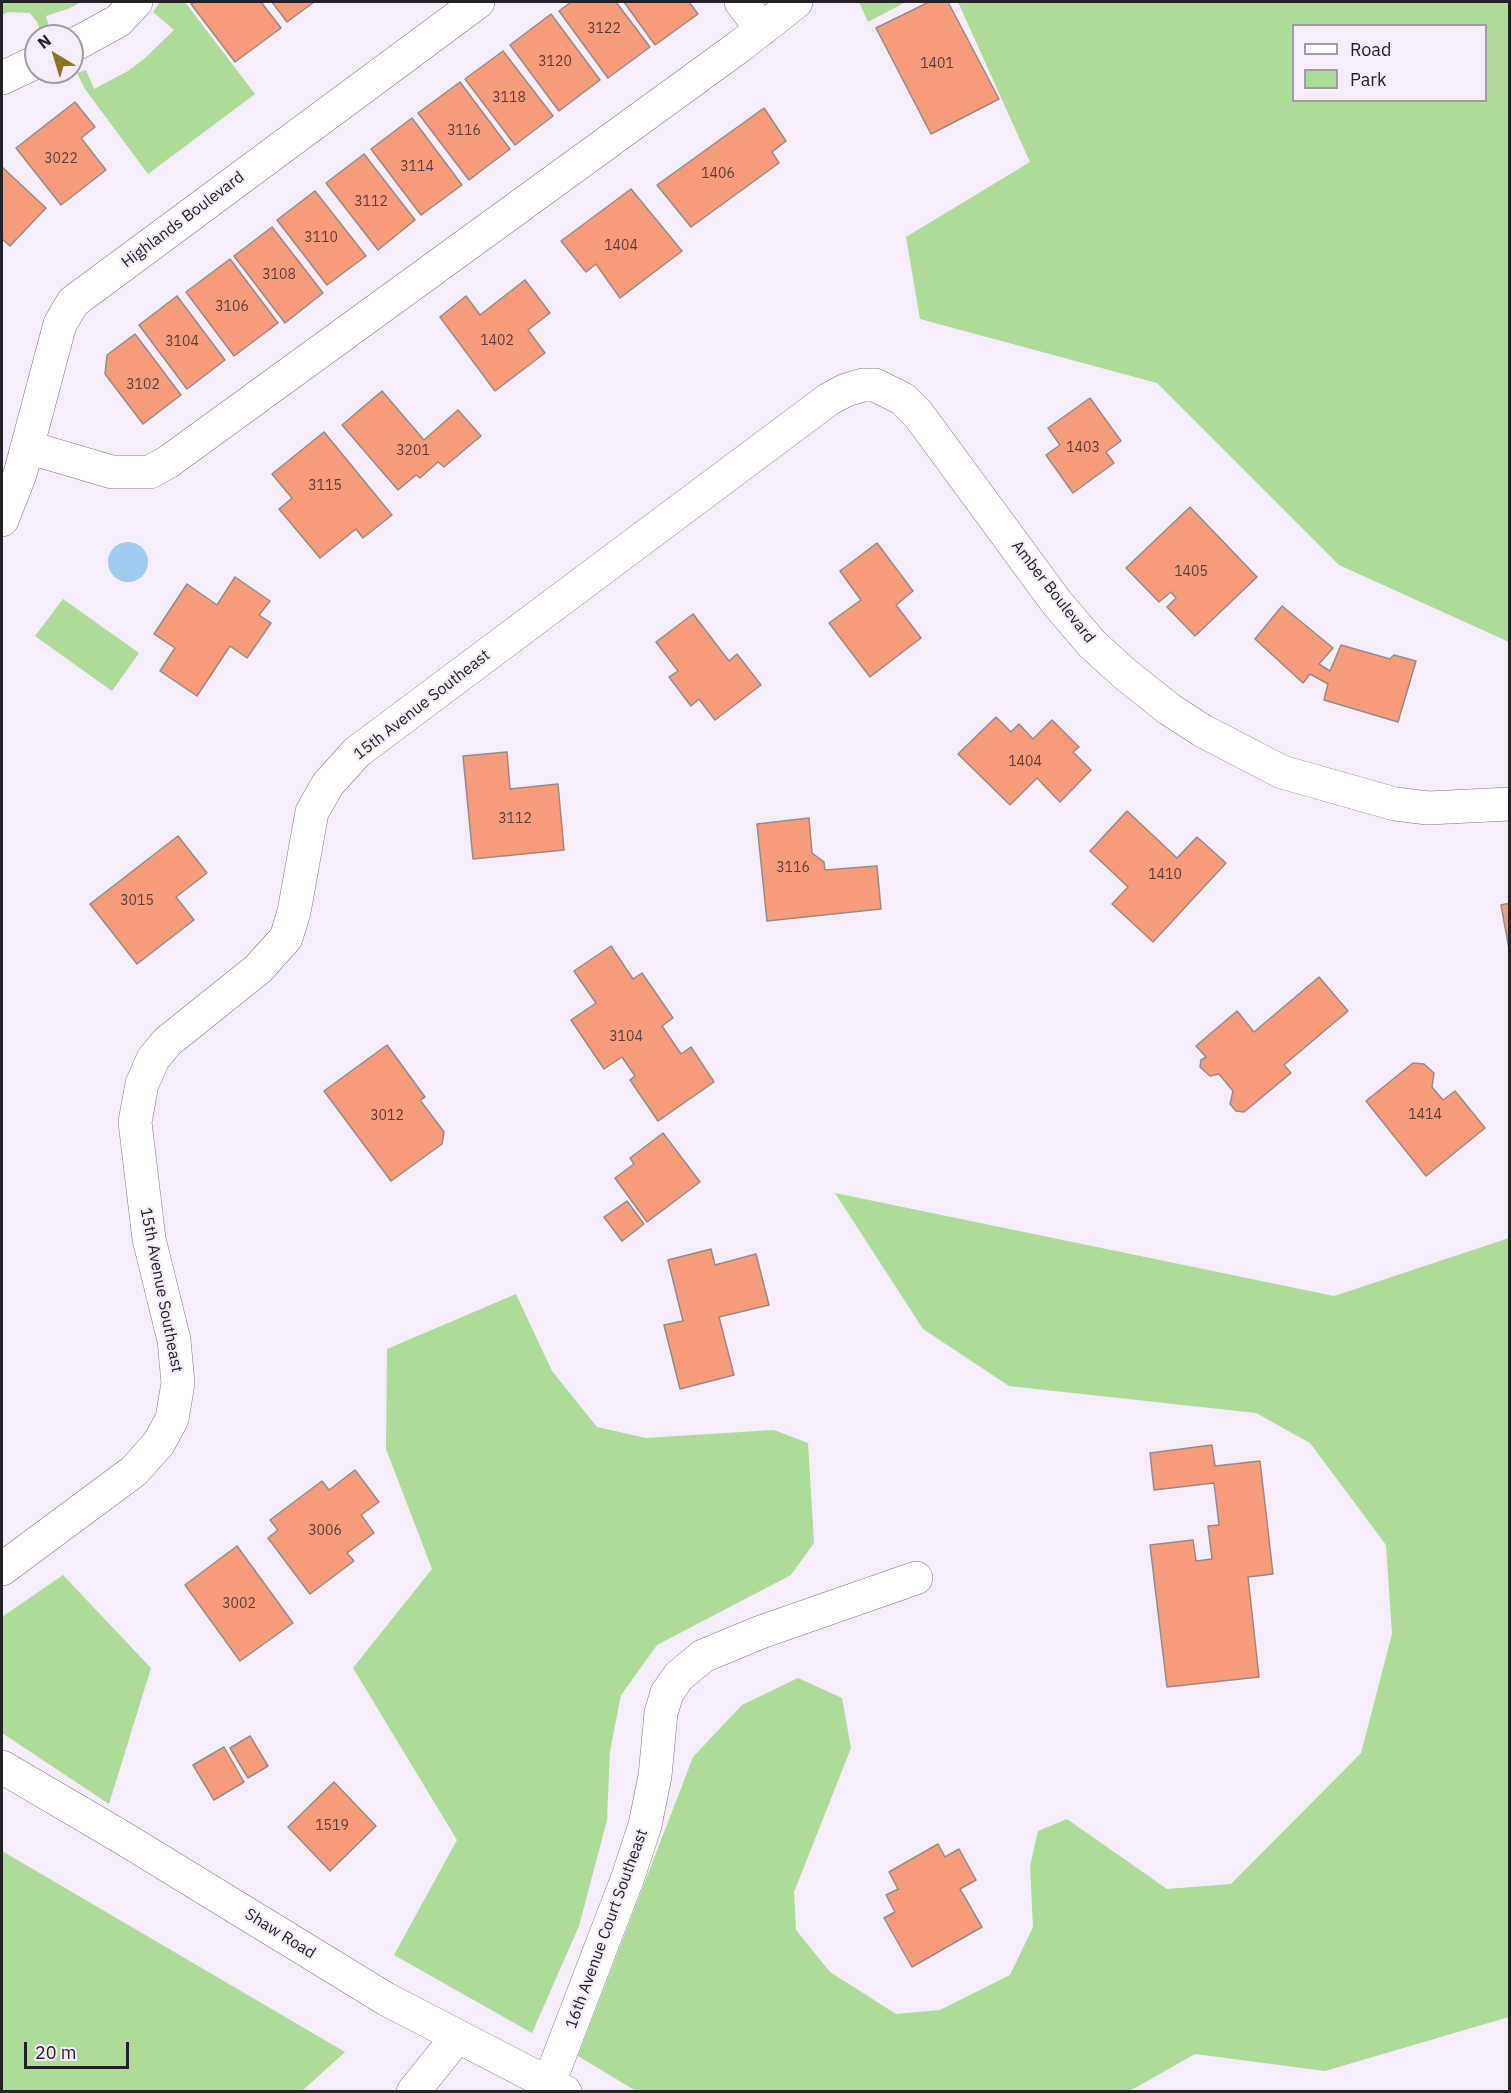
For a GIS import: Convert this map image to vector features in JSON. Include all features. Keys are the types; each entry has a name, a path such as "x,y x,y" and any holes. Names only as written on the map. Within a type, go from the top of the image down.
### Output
{"street":[{"path":"84,39 118,21 136,2"},
{"name":"Highlands Boulevard","path":"2,520 20,474 60,324 73,303 478,2"},
{"path":"741,2 762,29"},
{"path":"27,447 112,472 150,472 168,462 796,2"},
{"path":"2,78 24,68"},
{"name":"15th Avenue Southeast","path":"2,1569 134,1471 159,1443 172,1419 178,1383 174,1340 149,1239 135,1122 141,1084 153,1059 167,1042 258,969 286,938 294,912 312,812 328,784 357,752 829,399 862,385 875,385"},
{"name":"Amber Boulevard","path":"875,385 903,399 918,414 1057,603 1092,644 1169,710 1203,731 1282,772 1357,794 1395,804 1428,808 1509,804"},
{"name":"16th Avenue Court Southeast","path":"557,2087 593,1973 645,1825 655,1776 661,1713 667,1694 679,1676 703,1656 761,1632 916,1578"},
{"name":"Shaw Road","path":"2,1767 386,1999 557,2087"},
{"path":"413,2091 457,2037"}],"green space":[{"path":"2,2 81,2 46,16 48,24 38,24 30,13 8,12 2,15"},
{"path":"160,2 185,2 255,94 148,174 82,84 86,70 94,89 128,71 174,30 153,12"},
{"path":"859,2 906,2 868,22"},
{"path":"958,2 1509,2 1509,642 1339,565 1157,383 920,319 906,237 1030,162"},
{"path":"63,599 139,653 112,691 35,636"},
{"path":"835,1193 1334,1296 1509,1238 1509,2017 1325,2071 1195,2054 1128,2092 636,2091 578,2056 693,1757 742,1705 798,1678 842,1698 851,1748 794,1892 796,1930 830,1972 896,2014 940,2010 1010,1975 1033,1927 1030,1866 1038,1831 1067,1819 1167,1889 1231,1884 1361,1753 1392,1634 1386,1545 1310,1443 1256,1413 1009,1386 923,1329"},
{"path":"516,1294 552,1371 597,1427 646,1438 774,1430 808,1443 814,1543 791,1575 657,1645 621,1695 610,1751 607,1820 579,1926 532,2033 394,1955 457,1840 353,1668 432,1569 386,1449 387,1349"},
{"path":"63,1575 151,1668 109,1804 2,1733 2,1617"},
{"path":"2,1851 345,2052 302,2091 2,2091"}],"water":[{"path":"128,542 142,548 148,562 142,576 128,582 114,576 108,562 114,548"}],"building":[{"path":"195,2 261,2 281,28 235,62 191,4"},
{"path":"272,2 314,2 287,22"},
{"path":"571,2 616,2 650,47 608,78 559,11"},
{"path":"624,2 689,2 698,14 655,45"},
{"path":"929,2 948,2 999,99 931,134 876,28"},
{"path":"551,14 600,80 559,111 510,45"},
{"path":"503,51 553,116 515,145 465,79"},
{"path":"460,82 510,149 469,180 418,113"},
{"path":"75,102 95,127 81,138 106,170 61,205 16,148"},
{"path":"764,108 786,141 772,152 779,163 691,227 657,185"},
{"path":"412,118 462,185 421,215 371,149"},
{"path":"364,154 415,220 378,250 326,183"},
{"path":"2,167 46,208 10,246 2,239"},
{"path":"631,189 682,251 620,298 596,264 586,272 561,241"},
{"path":"315,191 366,256 327,285 277,220"},
{"path":"272,227 323,293 285,323 234,256"},
{"path":"230,259 278,323 234,356 186,292"},
{"path":"525,280 550,313 528,330 545,353 495,391 440,317 466,296 480,315"},
{"path":"177,296 225,360 187,389 139,325"},
{"path":"135,334 181,395 143,424 105,374 107,355"},
{"path":"382,391 424,440 458,410 481,436 444,467 438,462 420,478 416,475 398,490 342,425"},
{"path":"1090,398 1121,441 1106,452 1114,463 1073,493 1046,455 1060,445 1048,428"},
{"path":"324,432 392,515 363,538 356,529 320,558 279,509 292,498 272,474"},
{"path":"1190,507 1257,577 1195,636 1167,607 1176,598 1171,592 1159,602 1126,568"},
{"path":"877,543 913,591 896,605 921,638 870,677 829,623 861,600 840,571"},
{"path":"235,577 270,601 259,615 271,623 247,658 230,646 197,696 160,671 175,648 154,634 187,584 217,605"},
{"path":"1282,606 1333,648 1319,664 1330,671 1341,645 1390,659 1394,655 1416,661 1398,722 1324,700 1328,684 1310,674 1303,683 1255,639"},
{"path":"693,614 729,661 737,654 761,685 715,720 699,699 691,706 669,677 678,671 656,642"},
{"path":"996,717 1011,732 1019,724 1033,739 1052,720 1079,747 1073,752 1091,770 1060,802 1037,778 1010,805 958,754"},
{"path":"507,752 510,789 558,784 564,850 473,859 463,756"},
{"path":"1127,811 1177,858 1197,837 1226,863 1153,942 1112,904 1128,887 1090,851"},
{"path":"809,818 812,853 824,862 825,870 877,866 881,909 767,921 757,824"},
{"path":"178,836 207,873 176,897 194,920 137,964 90,904"},
{"path":"1510,903 1510,954 1501,905"},
{"path":"611,946 633,979 642,973 673,1018 662,1026 681,1054 691,1047 714,1082 658,1121 630,1080 635,1076 622,1057 604,1069 571,1020 596,1003 574,971"},
{"path":"1319,977 1348,1011 1284,1065 1291,1073 1244,1112 1236,1111 1230,1104 1233,1091 1219,1074 1210,1076 1200,1067 1201,1060 1206,1057 1196,1046 1237,1011 1254,1032"},
{"path":"387,1045 425,1097 420,1100 444,1132 442,1144 391,1181 324,1091"},
{"path":"1413,1063 1424,1064 1434,1073 1432,1087 1443,1100 1455,1091 1485,1128 1426,1176 1366,1101"},
{"path":"663,1133 700,1182 647,1222 615,1178 634,1164 630,1158"},
{"path":"627,1201 644,1224 622,1241 604,1217"},
{"path":"711,1249 715,1265 756,1254 769,1305 719,1317 734,1375 680,1389 664,1325 683,1321 668,1260"},
{"path":"1212,1445 1215,1466 1260,1461 1273,1574 1248,1577 1259,1677 1167,1687 1150,1545 1193,1540 1196,1561 1212,1559 1208,1526 1219,1525 1214,1483 1154,1490 1150,1453"},
{"path":"355,1470 379,1502 361,1515 374,1533 347,1553 354,1561 310,1594 268,1538 278,1530 270,1520 322,1481 329,1490"},
{"path":"237,1546 293,1623 240,1661 185,1585"},
{"path":"250,1736 268,1766 248,1778 230,1748"},
{"path":"224,1747 244,1782 214,1800 193,1765"},
{"path":"334,1782 376,1826 330,1871 288,1827"},
{"path":"938,1844 945,1857 959,1849 976,1880 960,1889 982,1927 912,1967 884,1918 895,1912 886,1895 898,1889 889,1872"}]}
